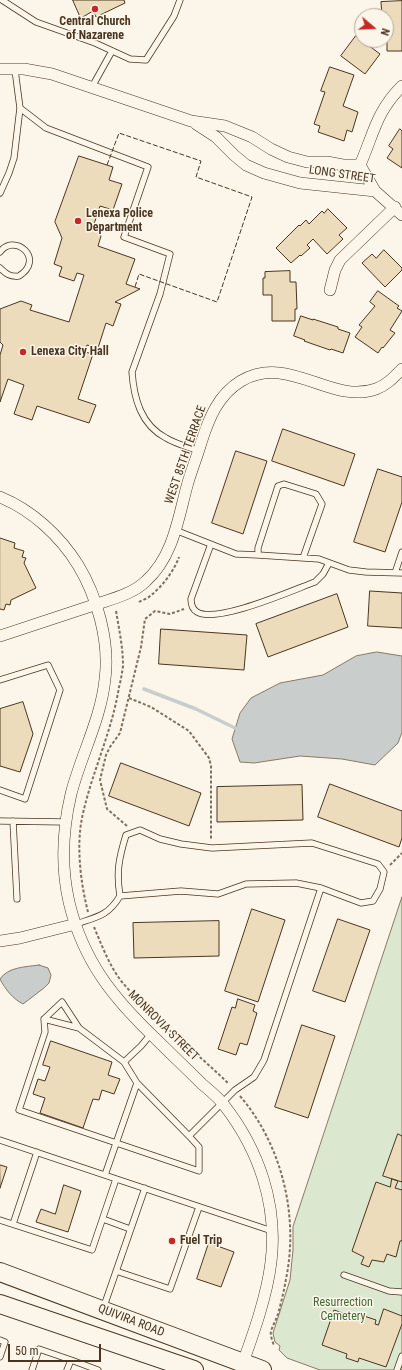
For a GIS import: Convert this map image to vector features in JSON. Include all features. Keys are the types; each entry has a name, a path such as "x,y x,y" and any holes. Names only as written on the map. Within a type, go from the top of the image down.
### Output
{"main road":[{"name":"QUIVIRA ROAD","path":"0,1272 102,1310 242,1367 262,1370"},
{"name":"QUIVIRA ROAD","path":"0,1304 194,1370"}],"street":[{"name":"LONG STREET","path":"0,69 24,69 52,74 191,121 225,126 252,137 270,149 288,157 307,162 360,165"},
{"path":"375,190 360,165 381,113 387,103 402,86"},
{"name":"LONG STREET","path":"191,121 216,137 246,165 264,173 300,183 375,190 398,211 340,260 335,270 330,290"},
{"name":"WEST 85TH TERRACE","path":"0,636 126,594 145,583 158,569 167,554 208,422 215,407 227,392 242,381 260,374 278,372 295,375 342,390 359,392 376,389 390,381 402,369"},
{"name":"MONROVIA STREET","path":"0,497 8,500 32,516 53,533 72,555 85,577 101,621 106,654 103,695 72,793 66,822 64,846 65,878 69,902 85,949 101,977 119,1001 222,1102 242,1130 255,1155 265,1181 273,1232 271,1262 265,1292 242,1367"},
{"path":"0,941 20,938 76,924"}],"lane":[{"path":"2,0 36,22 95,43 130,59 146,60 174,16 180,0"},
{"path":"92,87 112,51"},
{"path":"0,193 10,172 14,158 20,108 15,70"},
{"path":"20,108 46,128 148,167 124,237 170,254 160,294 132,372 133,385 139,410 150,427 166,438 199,451"},
{"path":"0,268 5,273 14,277 19,276 23,274 29,265 30,258 26,251 20,246 14,245 1,249"},
{"path":"258,555 258,548 278,486 284,484 316,494 322,504 303,558"},
{"path":"175,530 236,554 319,559 349,570 402,573"},
{"path":"211,544 191,599 191,606 196,612 203,614 218,614 238,610 315,582 323,574 329,563"},
{"path":"395,573 402,552"},
{"path":"0,680 48,665 60,690 25,799 0,790"},
{"path":"0,821 66,822"},
{"path":"13,821 17,899"},
{"path":"76,924 102,915 114,907 120,896 118,880 120,857 126,835 140,830 160,839 181,844 212,848 312,843 378,864 384,872 380,889 372,900 361,903 321,888 296,883 246,884 218,894 181,891 120,896"},
{"path":"189,1136 235,1090 254,1077 264,1060 321,888"},
{"path":"62,1002 79,1028 124,1062 136,1083 199,1147 199,1170 20,1110 45,1032 44,1018 62,1002"},
{"path":"44,1018 79,1028"},
{"path":"124,1062 151,1034"},
{"path":"105,1175 136,1083"},
{"path":"0,1140 273,1232"},
{"path":"13,1224 37,1152"},
{"path":"0,1220 92,1250 116,1179"},
{"path":"102,1310 145,1188"},
{"path":"116,1271 170,1289 199,1207"},
{"path":"103,1219 130,1229"},
{"path":"344,1275 389,1291 402,1292"},
{"path":"0,1340 5,1342 0,1357"},
{"path":"32,1370 39,1349 98,1370"},
{"path":"397,1370 402,1356"},
{"path":"67,1370 71,1360"}],"path":[{"path":"134,604 150,597 163,583 177,563 179,556"},
{"path":"134,832 107,809 100,780 106,755 120,733 141,648 145,619 155,611 170,614 191,606"},
{"path":"122,609 116,611 122,644 123,667 118,697 82,820 80,853 83,884 90,919 108,957 122,981 145,1006 235,1090 253,1111 272,1149 285,1186 289,1221 290,1250 287,1277 271,1333 274,1346"},
{"path":"129,698 151,707 190,732 209,758 211,766 212,848"},
{"path":"384,872 402,853"}],"green space":[{"name":"Resurrection Cemetery","path":"402,897 402,1370 320,1370 287,1358 279,1350 280,1346 275,1342 273,1333 290,1280 293,1250 293,1227"}],"shaded area":[{"path":"377,652 402,656 402,732 398,743 375,765 342,759 300,756 254,763 240,762 232,739 240,713 251,698 280,683 323,675 356,656"},
{"path":"39,965 48,968 51,975 49,983 23,1004 10,993 0,979 3,975 12,970"}],"building":[{"name":"Central Church of Nazarene","path":"73,0 124,0 125,3 96,17 93,11 81,18"},
{"path":"402,1 402,51 387,51 387,48 394,48 394,8 381,8 381,2"},
{"path":"354,39 354,48 372,48 380,54 365,74 341,56"},
{"path":"330,67 354,75 343,106 358,112 352,132 347,130 344,141 318,132 320,126 314,124 325,92 321,91"},
{"path":"400,129 402,131 402,168 387,158 393,149 389,146"},
{"path":"79,156 113,167 109,180 122,184 113,210 100,206 94,224 101,236 98,246 135,259 126,284 140,289 115,302 121,304 113,326 106,323 98,348 87,345 85,352 93,354 78,399 96,405 89,423 37,406 32,420 14,414 24,385 8,379 0,402 0,355 3,345 0,342 0,309 21,301 32,305 30,310 69,322 84,275 77,273 74,281 59,276 62,267 54,264 62,238 55,222"},
{"path":"328,209 347,228 339,235 343,239 327,254 313,239 307,245 310,248 291,263 276,248 299,225 300,226 306,220 309,224 322,211 324,213"},
{"path":"384,250 402,268 402,270 385,287 362,263 372,254 376,258"},
{"path":"290,271 290,282 296,282 297,309 295,309 295,321 272,321 272,295 263,295 263,278 265,278 265,272"},
{"path":"378,291 399,306 397,308 402,311 390,330 395,333 378,353 355,337 362,327 359,325 375,306 370,302"},
{"path":"301,316 338,327 338,329 350,333 343,353 304,341 305,340 294,336"},
{"path":"283,429 355,454 344,486 272,461"},
{"path":"236,451 267,461 243,534 212,523"},
{"path":"378,469 402,477 402,502 385,552 354,542"},
{"path":"0,538 15,543 14,548 24,551 22,557 26,558 24,563 36,588 11,600 10,605 6,604 4,610 0,609"},
{"path":"370,591 402,593 402,628 368,626"},
{"path":"337,594 348,627 268,657 256,624"},
{"path":"161,629 247,635 244,670 159,664"},
{"path":"23,702 33,734 20,772 0,766 0,709"},
{"path":"121,763 201,793 189,826 109,796"},
{"path":"330,784 402,811 402,838 399,847 318,817"},
{"path":"302,785 303,820 217,822 217,787"},
{"path":"252,909 285,920 258,1002 225,991"},
{"path":"338,919 370,930 345,1002 313,991"},
{"path":"219,921 219,956 134,958 133,923"},
{"path":"238,999 255,1005 253,1011 257,1013 247,1045 240,1043 236,1055 218,1049 232,1007 235,1008"},
{"path":"302,1025 335,1036 308,1118 275,1107"},
{"path":"51,1041 112,1062 108,1075 120,1079 114,1094 102,1090 99,1100 93,1099 83,1128 40,1113 45,1098 33,1094 38,1079 45,1081 50,1067 43,1065"},
{"path":"398,1134 402,1136 402,1182 383,1176"},
{"path":"0,1165 7,1167 0,1188"},
{"path":"392,1179 398,1181 395,1188 402,1190 402,1240 400,1241 396,1257 387,1254 384,1262 372,1260 369,1267 361,1264 364,1257 352,1251 376,1182 390,1187"},
{"path":"64,1185 81,1191 68,1232 36,1222 41,1209 55,1214"},
{"path":"209,1243 234,1252 221,1287 197,1279"},
{"path":"384,1309 402,1316 402,1324 386,1367 359,1358 358,1362 346,1358 347,1354 322,1345 334,1310 357,1318 358,1314 376,1320 375,1324 378,1325"}],"waterway":[{"path":"144,689 196,709 235,728"}],"fence":[{"path":"107,165 119,133 201,161 196,177 252,197 217,302 139,274 135,287"}],"place":[{"name":"Central Church of Nazarene","path":"95,9"},
{"name":"Lenexa Police Department","path":"78,221"},
{"name":"Lenexa City Hall","path":"23,352"},
{"name":"Fuel Trip","path":"172,1241"}]}
